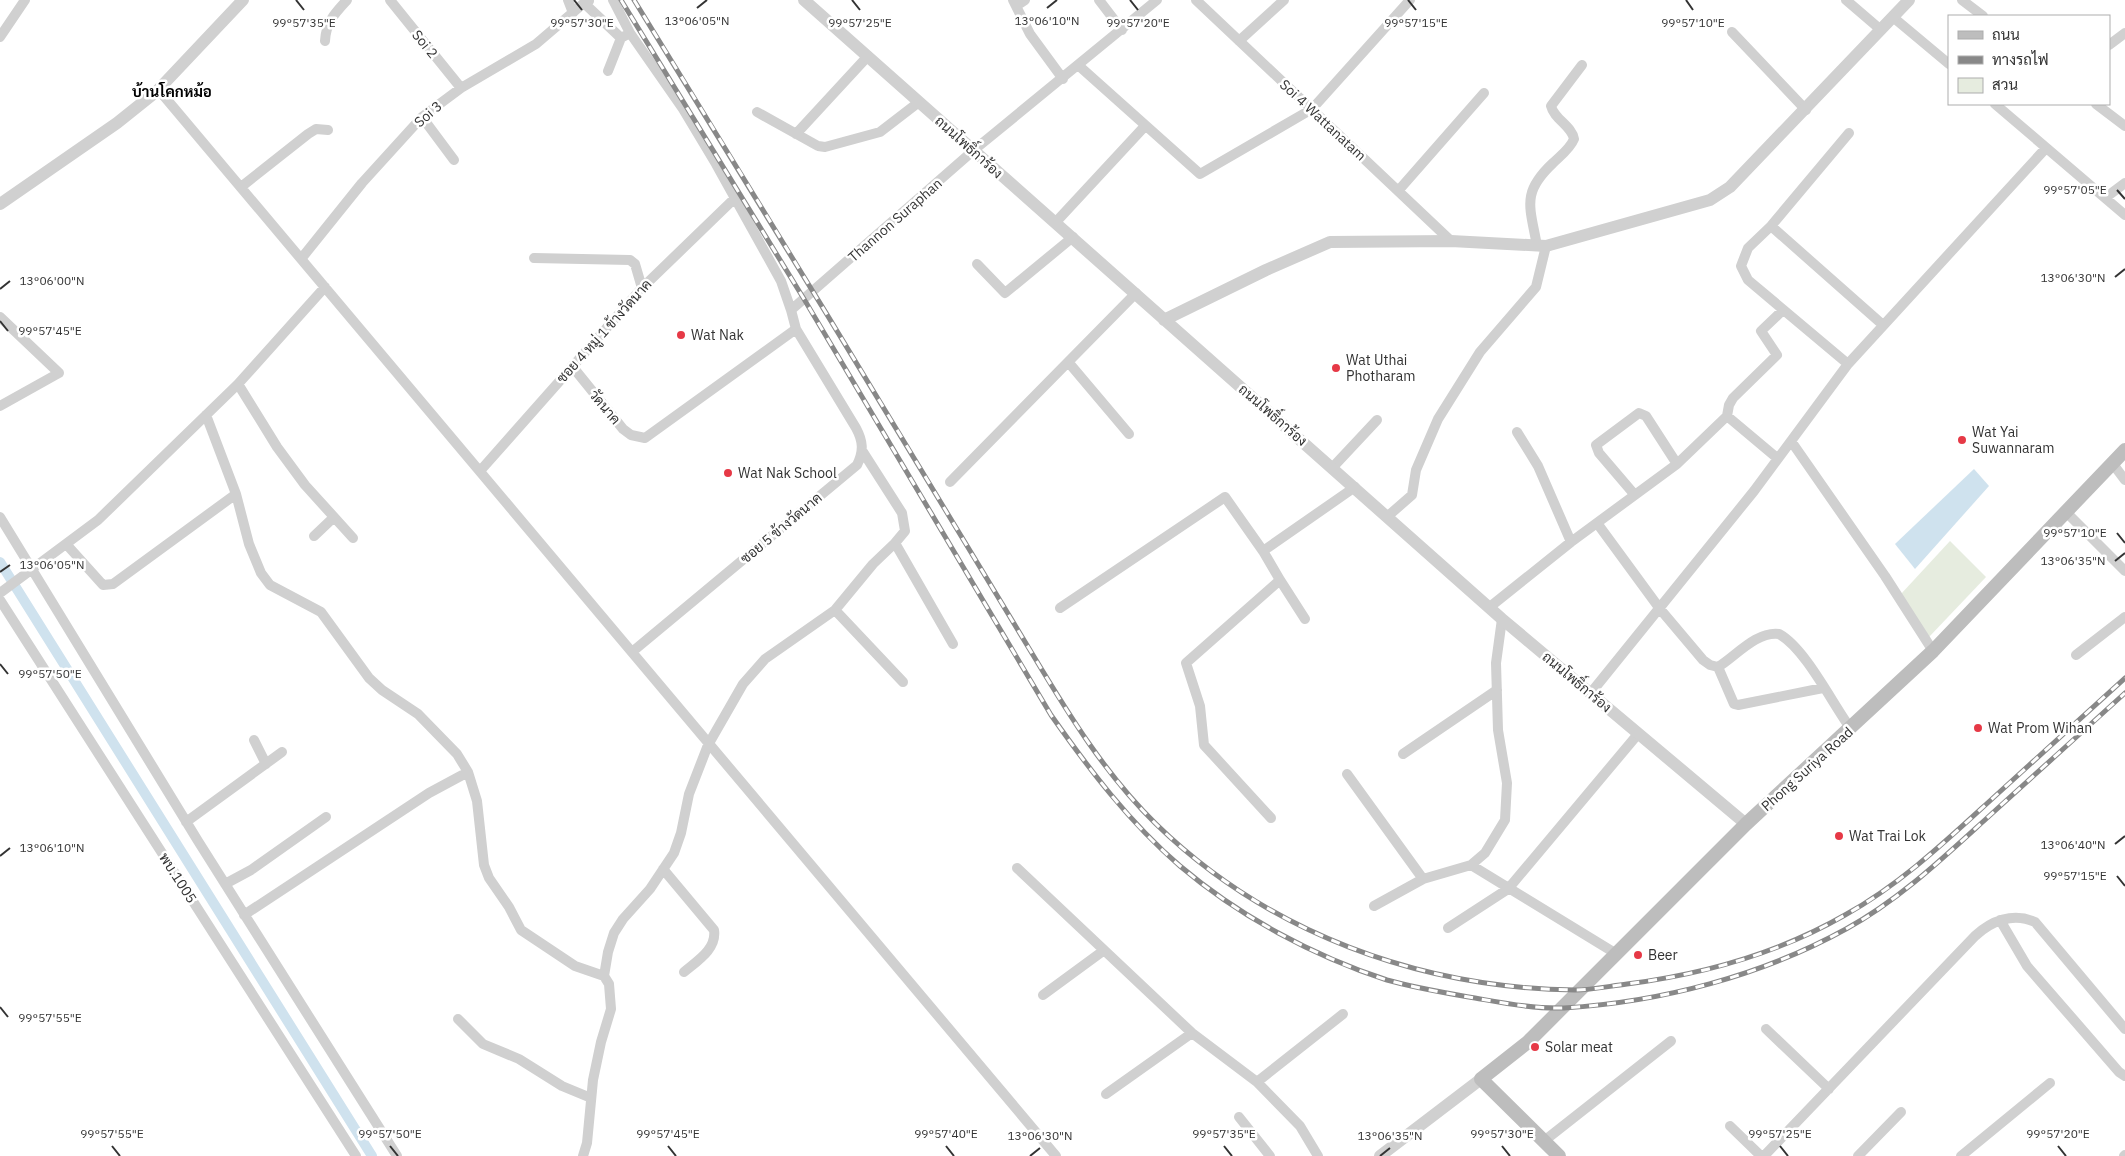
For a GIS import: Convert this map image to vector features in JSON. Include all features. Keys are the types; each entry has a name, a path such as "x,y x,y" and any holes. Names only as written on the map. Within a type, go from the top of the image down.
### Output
{"main road":[{"name":"Phong Suriya Road","path":"1481,1080 1528,1042 1746,824 1851,729 1933,651 2067,513 2125,450"},
{"path":"1481,1080 1559,1156"}],"street":[{"path":"0,37 25,0"},
{"path":"0,204 116,123 158,89 243,0"},
{"path":"325,41 326,28 330,18 347,0"},
{"name":"Soi 2","path":"390,0 461,88"},
{"path":"568,0 573,13"},
{"path":"604,976 608,952 614,933 674,853 681,833 689,794 709,743 743,684 765,659 835,610 873,564 905,531 902,513 863,452 862,438 796,329 780,281 735,198 683,109 630,33 613,0"},
{"name":"ถนนโพธิ์การ้อง","path":"804,0 1490,606 1502,619 1746,824"},
{"path":"1026,0 1014,3 1030,34 1063,79"},
{"path":"1099,0 1122,30"},
{"name":"Thannon Suraphan","path":"791,310 974,150 1158,0"},
{"name":"Soi 4 Wattanatam","path":"1196,0 1451,241"},
{"path":"1239,41 1284,0"},
{"path":"1078,65 1200,174 1312,109 1410,0"},
{"path":"1846,0 1881,30"},
{"path":"1164,320 1266,270 1330,242 1451,241 1541,246 1710,200 1730,187 1910,0"},
{"path":"1962,0 1982,15"},
{"name":"Soi 3","path":"301,259 362,183 422,117 461,88 524,51 587,1 621,38"},
{"path":"1894,18 1948,63"},
{"path":"1732,32 1806,110"},
{"path":"608,71 621,38 630,33"},
{"path":"2110,44 2125,33"},
{"path":"796,134 868,56"},
{"path":"1388,516 1412,495 1416,470 1438,419 1480,352 1536,287 1541,246 1532,216 1531,191 1544,171 1574,139 1572,133 1555,114 1552,106 1582,65"},
{"path":"158,89 1056,1156"},
{"path":"1398,191 1484,93"},
{"path":"758,112 818,146 834,145 880,132 919,102"},
{"path":"1996,105 2125,215"},
{"path":"2097,105 2125,126"},
{"path":"422,117 454,160"},
{"path":"1055,222 1145,126"},
{"path":"241,187 308,134 316,129 328,130"},
{"path":"1848,364 1748,280 1740,266 1748,248 1771,226 1849,134"},
{"path":"1590,694 1754,491 1848,364 2046,148"},
{"path":"2105,198 2125,182"},
{"name":"ซอย 4 หมู่ 1 ข้างวัดนาค","path":"480,471 642,288 735,198"},
{"path":"1771,226 1883,325"},
{"path":"977,264 1006,293 1073,237"},
{"path":"534,258 630,260 635,264 642,288"},
{"path":"0,593 67,545 98,520 238,384 325,287"},
{"path":"950,482 1136,293"},
{"path":"1490,606 1634,494 1677,464 1727,416 1729,405 1733,398 1777,355 1761,331 1783,310"},
{"path":"0,317 59,373 0,406"},
{"name":"วัดนาค","path":"572,366 623,428 631,434 645,438 796,329"},
{"path":"1069,363 1129,434"},
{"path":"238,384 277,447 305,485 354,538"},
{"path":"1634,494 1599,453 1596,446 1639,413 1643,414 1677,464"},
{"path":"206,415 236,494 249,544 261,573 270,585 321,612 369,678 382,690 418,714 446,741 468,772 477,801 484,865 489,878 509,907 521,930 575,966 604,976 609,984 611,1010 601,1042 593,1080 587,1143 583,1156"},
{"path":"1727,416 1777,458"},
{"path":"1333,467 1377,420"},
{"path":"1517,432 1538,466 1571,542"},
{"path":"1791,441 1885,576 1933,651"},
{"name":"ซอย 5 ข้างวัดนาค","path":"632,652 857,465 863,452"},
{"path":"2113,464 2125,480"},
{"path":"1264,552 1355,487"},
{"path":"67,545 103,585 113,584 236,494"},
{"path":"1060,608 1224,497 1264,552 1305,619"},
{"path":"2067,513 2125,571"},
{"path":"314,536 334,517"},
{"path":"0,518 224,884 397,1156"},
{"path":"1597,523 1693,651 1710,666 1718,667 1751,643 1770,634 1779,634 1792,644 1804,659 1851,729"},
{"path":"895,543 953,644"},
{"path":"1271,818 1204,745 1200,706 1186,663 1280,580"},
{"name":"พบ.1005","path":"0,600 356,1156"},
{"path":"835,610 903,682"},
{"path":"2076,655 2125,617"},
{"path":"1374,906 1423,879 1471,865 1485,854 1505,820 1507,783 1498,730 1496,663 1502,619"},
{"path":"1718,667 1733,702 1738,705 1823,688"},
{"path":"1403,754 1497,690"},
{"path":"1448,928 1508,889 1638,734"},
{"path":"254,740 266,764"},
{"path":"186,822 282,752"},
{"path":"244,914 429,793 468,772"},
{"path":"1347,774 1423,879"},
{"path":"224,884 258,865 326,817"},
{"path":"1471,865 1615,953"},
{"path":"1017,868 1192,1034 1257,1082 1300,1126 1318,1156"},
{"path":"663,869 714,930 715,937 712,945 684,972"},
{"path":"1730,1126 1762,1156 1982,929 2000,920 2015,918 2035,922 2125,1029"},
{"path":"2000,920 2027,966 2112,1065 2125,1076"},
{"path":"1043,995 1103,951"},
{"path":"1257,1082 1343,1014"},
{"path":"458,1019 483,1044 519,1059 562,1086 591,1098"},
{"path":"1766,1029 1829,1089"},
{"path":"1106,1094 1192,1034"},
{"path":"1544,1141 1671,1041"},
{"path":"1380,1156 1481,1080"},
{"path":"1960,1156 2050,1083"},
{"path":"1858,1156 1901,1112"},
{"path":"1239,1117 1270,1156"}],"green space":[{"path":"1950,541 1986,577 1929,637 1901,594"}],"water":[{"path":"1974,469 1989,486 1915,569 1895,544"}],"waterway":[{"path":"0,562 372,1156"}],"railway":[{"path":"621,0 804,299 1051,715 1065,735 1127,813 1180,866 1227,902 1305,947 1359,970 1398,983 1497,1002 1542,1008 1600,1005 1637,1000 1710,984 1745,973 1813,946 1846,929 1884,905 1937,863 2125,693"},
{"path":"634,0 1074,722 1104,764 1120,785 1156,824 1200,862 1247,896 1297,924 1349,947 1403,965 1459,979 1517,987 1594,989 1656,980 1740,960 1793,941 1819,929 1866,903 1885,890 1941,845 2125,678"}],"place":[{"name":"Wat Nak","path":"681,335"},
{"name":"Wat Uthai Photharam","path":"1336,368"},
{"name":"Wat Yai Suwannaram","path":"1962,440"},
{"name":"Wat Nak School","path":"728,473"},
{"name":"Wat Prom Wihan","path":"1978,728"},
{"name":"Wat Trai Lok","path":"1839,836"},
{"name":"Beer","path":"1638,955"},
{"name":"Solar meat","path":"1535,1047"}],"district":[{"name":"บ้านโคกหม้อ","path":"172,92"}]}
